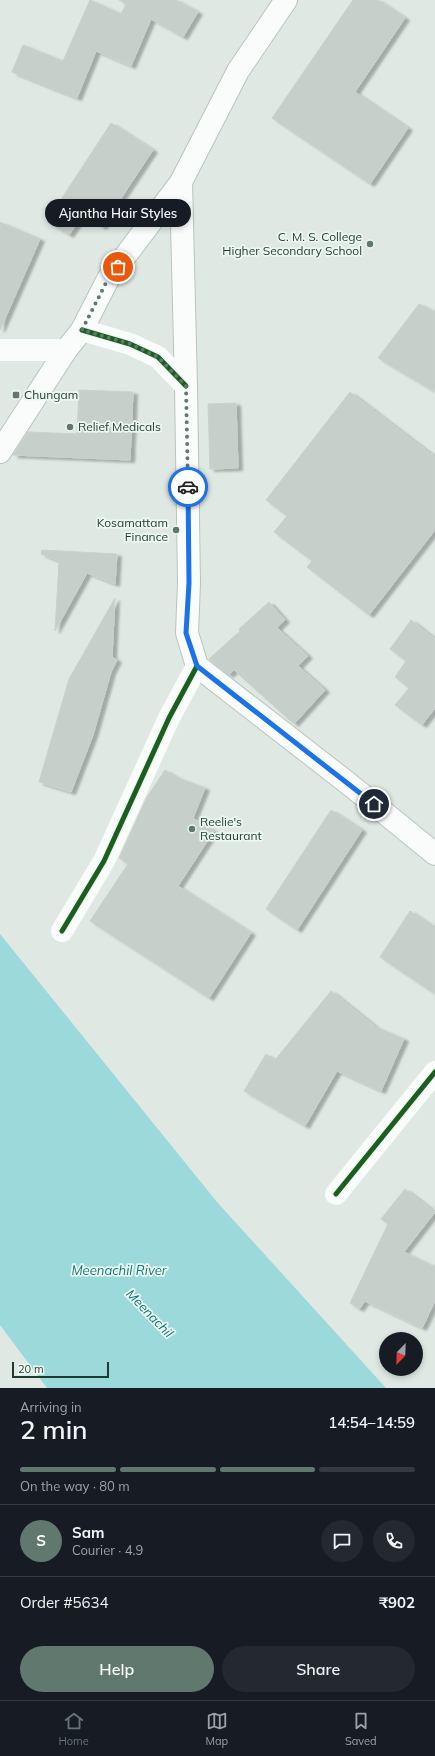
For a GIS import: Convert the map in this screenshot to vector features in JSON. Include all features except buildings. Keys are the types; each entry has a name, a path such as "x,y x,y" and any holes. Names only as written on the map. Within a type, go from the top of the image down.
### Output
{"main road":[{"path":"0,452 66,350 82,330 108,279 180,182 238,71 286,0"},
{"path":"180,182 186,386 189,583 186,633 197,666 349,784 435,854"},
{"path":"82,330 130,344 158,357 186,386"},
{"path":"0,350 66,350"},
{"path":"62,931 104,861 169,718 197,666"},
{"path":"336,1194 435,1072"}],"water":[{"name":"Meenachil River","path":"0,934 217,1202 386,1388 47,1388 0,1325"}],"cycle path":[{"path":"82,330 130,344 158,357 186,386"},
{"path":"62,931 104,861 169,718 197,666"},
{"path":"336,1194 435,1072"}],"way so far":[{"path":"118,267 108,279 82,330 130,344 158,357 186,386 188,487"}],"place":[{"name":"C. M. S. College Higher Secondary School","path":"370,244"},
{"name":"Ajantha Hair Styles","path":"118,267"},
{"name":"Chungam","path":"16,395"},
{"name":"Relief Medicals","path":"70,427"},
{"name":"Kosamattam Finance","path":"176,530"},
{"name":"Reelie's Restaurant","path":"192,829"}],"route":[{"path":"188,487 189,583 186,633 197,666 374,804"}],"water label":[{"name":"Meenachil","path":"150,1313"}]}
